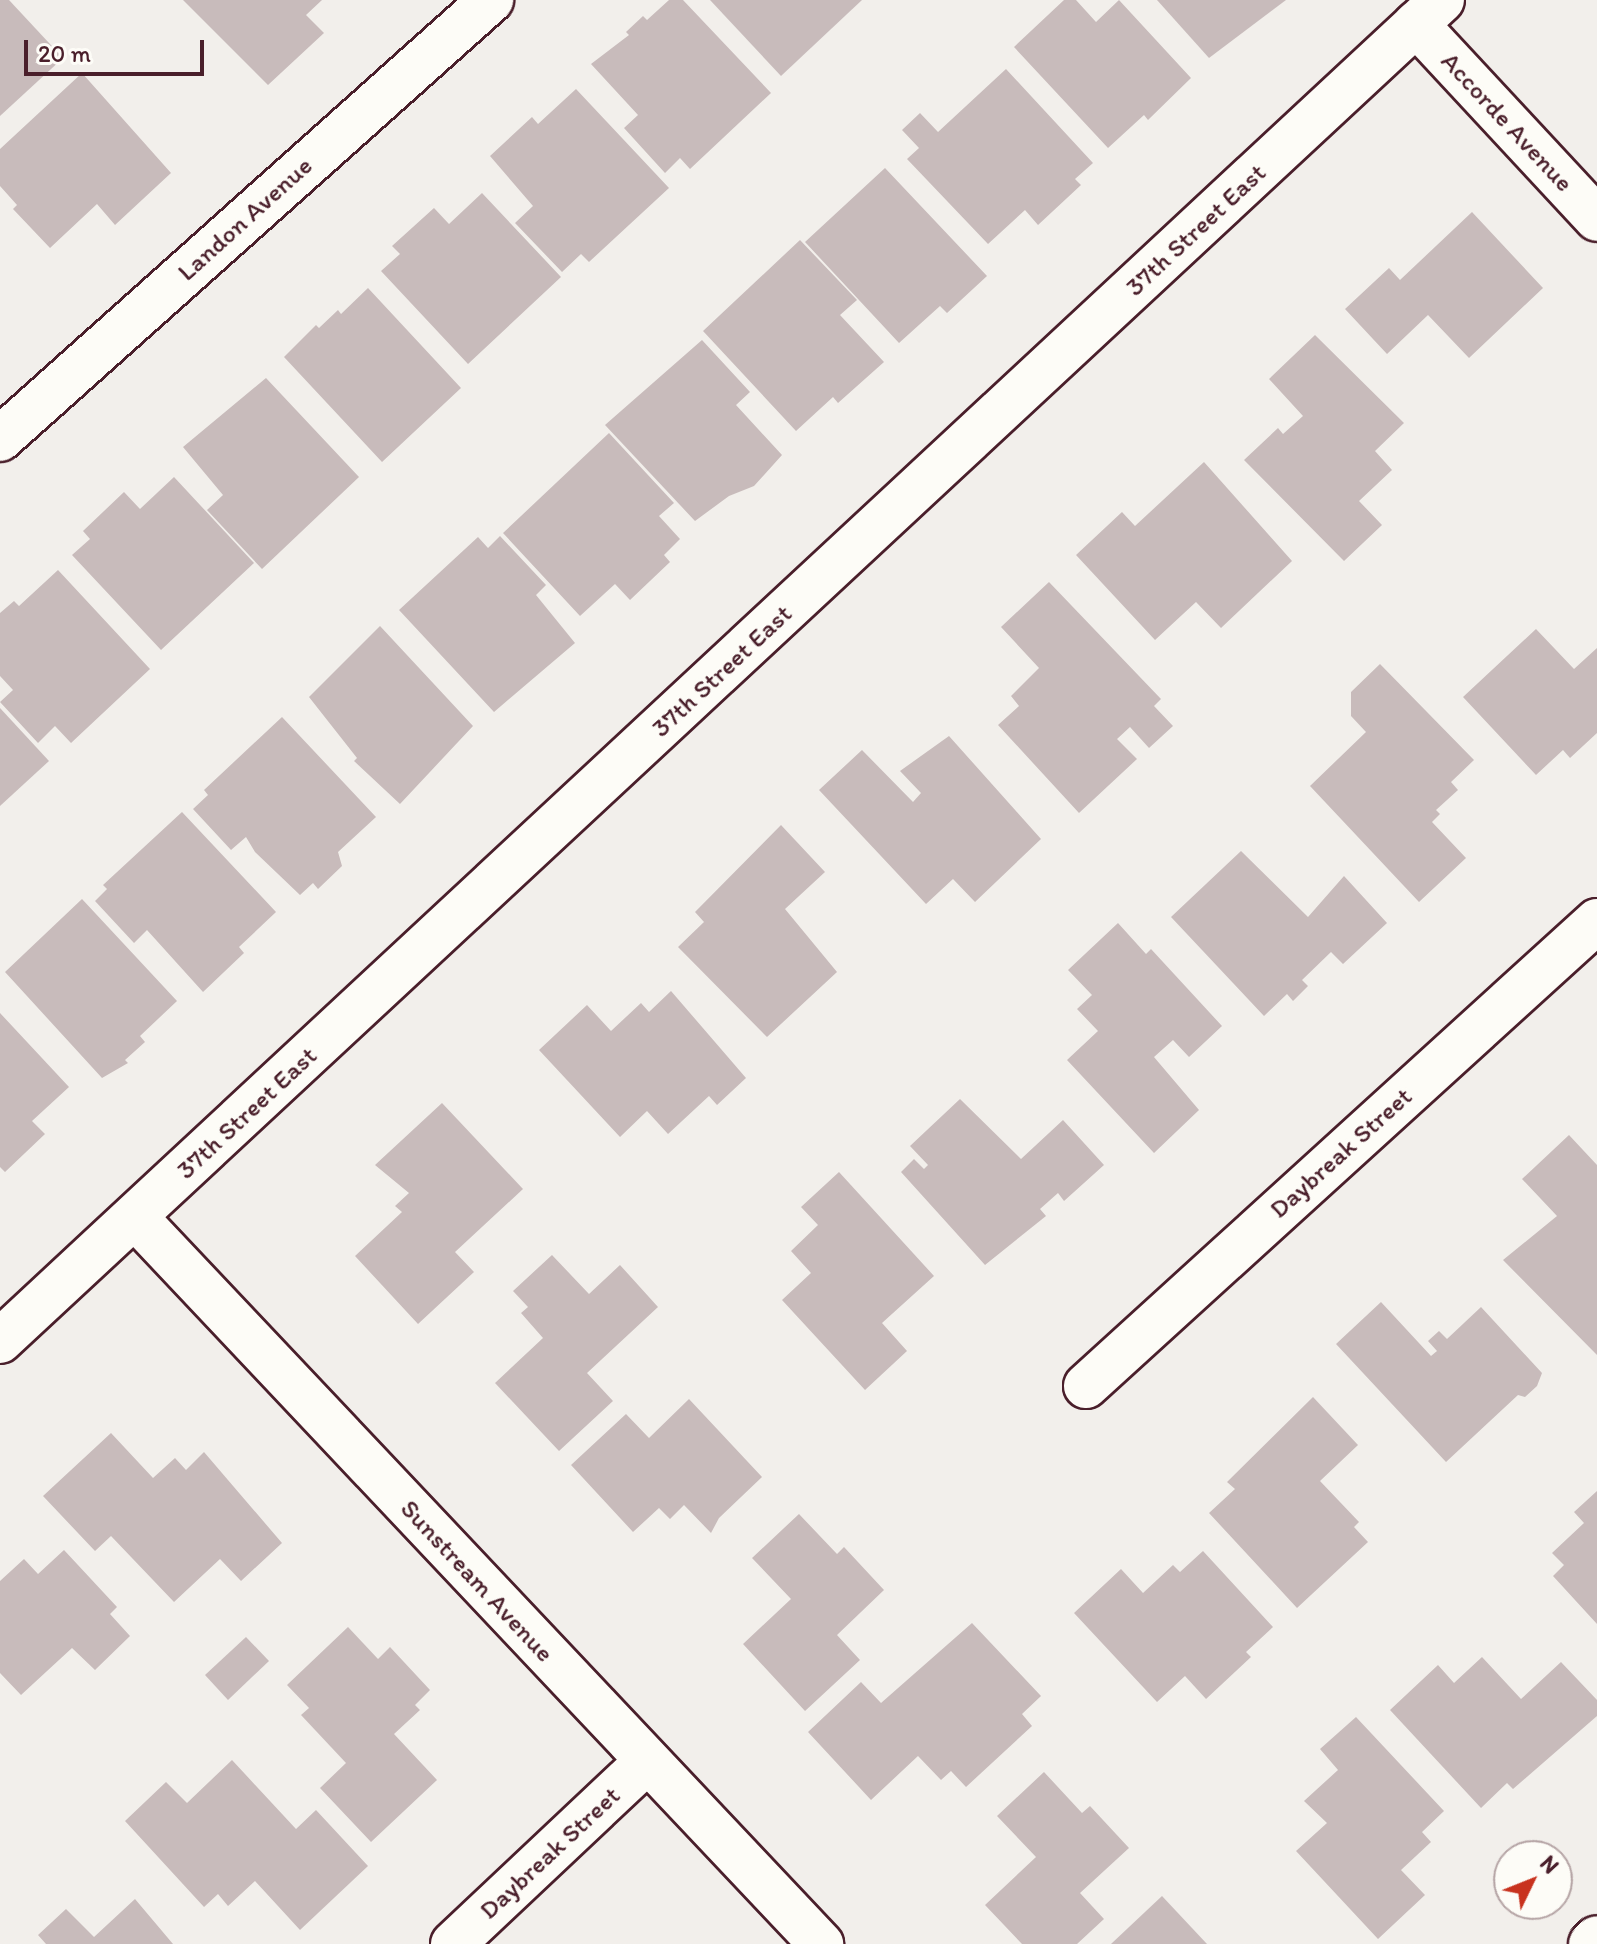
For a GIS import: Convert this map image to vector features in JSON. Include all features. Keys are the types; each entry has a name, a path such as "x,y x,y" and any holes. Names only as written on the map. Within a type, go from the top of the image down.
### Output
{"street":[{"name":"Landon Avenue","path":"5,425 491,0"},
{"name":"Accorde Avenue","path":"1429,12 1597,219"},
{"name":"37th Street East","path":"0,1341 1429,12"},
{"name":"Daybreak Street","path":"1086,1386 1597,921"},
{"name":"Sunstream Avenue","path":"135,1217 821,1944"},
{"name":"Daybreak Street","path":"453,1944 647,1761"},
{"path":"1591,1944 1597,1938"}],"building":[{"path":"0,0 9,0 63,58 0,116"},
{"path":"183,0 322,0 306,15 324,33 268,85"},
{"path":"669,0 683,0 771,93 690,169 680,158 665,173 624,128 638,115 591,64 629,35 626,32 643,16 647,20"},
{"path":"710,0 862,0 781,76"},
{"path":"1064,0 1076,0 1096,22 1119,0 1191,78 1148,120 1144,115 1108,148 1014,47"},
{"path":"1157,0 1286,0 1209,58"},
{"path":"1006,69 1093,163 1075,179 1081,185 1038,225 1025,210 988,244 907,159 919,148 902,130 920,113 938,132"},
{"path":"82,73 171,173 115,225 97,204 50,248 13,209 17,205 0,186 0,149"},
{"path":"576,89 669,188 589,262 581,254 562,272 515,223 533,206 490,156 532,117 538,124"},
{"path":"885,168 987,276 947,313 940,306 899,343 805,242"},
{"path":"482,193 561,277 468,364 381,271 400,254 392,246 434,208 449,224"},
{"path":"1472,212 1543,288 1469,358 1428,315 1387,354 1345,309 1389,268 1400,280"},
{"path":"800,240 857,300 840,315 884,362 838,403 833,397 796,431 703,331"},
{"path":"368,288 461,388 382,462 284,357 316,325 319,328 338,310 341,314"},
{"path":"1315,335 1404,423 1375,451 1392,470 1359,501 1382,525 1344,561 1244,460 1278,428 1283,434 1303,416 1269,379"},
{"path":"702,340 750,392 736,405 782,455 754,486 729,496 695,521 605,425"},
{"path":"266,378 359,477 262,569 207,510 223,495 183,447"},
{"path":"609,433 674,503 659,516 680,539 664,555 670,562 630,600 615,584 580,616 503,533"},
{"path":"1204,462 1292,561 1221,628 1196,602 1155,640 1076,555 1122,512 1135,526"},
{"path":"174,477 254,563 161,650 72,555 90,539 83,531 124,492 140,509"},
{"path":"500,536 546,585 536,595 575,643 494,712 399,610 478,537 488,548"},
{"path":"58,570 150,669 71,743 55,726 38,743 0,702 13,690 0,676 0,613 14,601 19,606"},
{"path":"1049,582 1161,699 1154,706 1173,726 1149,748 1130,727 1117,739 1137,759 1079,813 998,725 1019,706 1011,696 1039,668 1001,627"},
{"path":"380,626 473,726 400,804 354,761 357,758 309,697"},
{"path":"1536,629 1574,669 1597,648 1597,733 1570,758 1563,750 1536,775 1463,697"},
{"path":"1380,664 1474,760 1451,782 1458,790 1436,810 1440,814 1432,822 1466,858 1419,902 1310,786 1366,732 1351,716 1351,692"},
{"path":"0,708 49,761 0,806"},
{"path":"282,717 376,817 338,852 342,866 318,889 313,883 300,895 255,852 246,837 231,850 193,809 208,795 204,790"},
{"path":"949,736 1041,839 975,902 953,879 926,904 819,790 862,750 913,802 921,793 900,771"},
{"path":"182,812 276,912 239,947 244,953 203,992 147,930 134,943 95,901 107,889 103,885"},
{"path":"781,825 825,872 785,909 837,972 767,1037 678,947 704,922 695,912"},
{"path":"1241,851 1308,917 1344,876 1387,923 1343,964 1331,952 1302,980 1308,986 1293,1001 1287,994 1264,1016 1171,917"},
{"path":"82,899 177,1001 140,1036 145,1042 125,1060 128,1063 102,1078 5,972"},
{"path":"1118,923 1146,954 1151,949 1222,1026 1189,1057 1173,1040 1154,1057 1199,1110 1154,1153 1067,1060 1098,1031 1077,1009 1092,995 1068,970"},
{"path":"671,991 746,1078 717,1105 709,1096 668,1134 647,1111 620,1137 539,1050 587,1005 611,1031 641,1003 649,1012"},
{"path":"0,1013 69,1087 32,1121 45,1134 5,1172 0,1167"},
{"path":"960,1099 1021,1159 1063,1120 1104,1165 1064,1201 1058,1193 1040,1209 1046,1216 985,1265 901,1172 914,1159 924,1169 928,1165 910,1146"},
{"path":"442,1103 523,1189 455,1252 474,1272 418,1324 355,1256 402,1212 395,1206 409,1193 375,1165"},
{"path":"1569,1135 1597,1165 1597,1355 1503,1260 1557,1216 1522,1179"},
{"path":"839,1172 934,1276 882,1323 907,1351 865,1390 782,1300 811,1273 791,1251 818,1225 801,1207"},
{"path":"552,1255 589,1294 620,1265 658,1307 587,1373 613,1401 559,1451 495,1383 543,1338 521,1313 528,1307 513,1291"},
{"path":"1381,1302 1431,1356 1437,1351 1428,1341 1439,1331 1447,1339 1481,1307 1542,1373 1537,1386 1525,1397 1518,1395 1446,1462 1336,1344"},
{"path":"1313,1397 1358,1445 1320,1481 1359,1522 1354,1527 1368,1542 1297,1608 1209,1513 1235,1489 1227,1482"},
{"path":"689,1399 762,1477 719,1518 711,1533 684,1505 670,1519 659,1508 633,1532 571,1465 626,1414 649,1438"},
{"path":"111,1433 153,1478 175,1458 186,1470 204,1452 282,1543 241,1581 220,1559 174,1602 111,1536 95,1551 43,1496"},
{"path":"1597,1491 1597,1624 1553,1576 1564,1565 1552,1553 1584,1523 1574,1512"},
{"path":"799,1514 837,1554 844,1547 884,1590 837,1635 860,1660 805,1711 743,1644 791,1599 752,1558"},
{"path":"64,1550 117,1607 110,1614 130,1636 95,1670 72,1648 21,1695 0,1673 0,1581 24,1559 38,1574"},
{"path":"1203,1551 1273,1627 1246,1652 1251,1657 1206,1699 1185,1676 1157,1702 1074,1613 1121,1569 1143,1593 1173,1565 1180,1572"},
{"path":"972,1623 1041,1696 1022,1714 1032,1726 966,1787 951,1771 941,1780 918,1756 871,1800 808,1732 861,1682 881,1703"},
{"path":"348,1627 378,1659 390,1647 430,1690 415,1705 420,1710 394,1734 437,1780 371,1842 320,1788 346,1763 301,1715 309,1708 287,1685"},
{"path":"246,1637 269,1661 228,1700 205,1675"},
{"path":"1482,1657 1521,1699 1561,1662 1597,1700 1597,1716 1513,1789 1507,1783 1481,1808 1390,1710 1438,1665 1454,1683"},
{"path":"1356,1717 1444,1811 1422,1832 1431,1842 1401,1870 1425,1895 1378,1939 1296,1851 1327,1823 1304,1801 1338,1770 1320,1749"},
{"path":"232,1760 296,1829 316,1810 368,1866 300,1930 255,1881 228,1906 218,1894 204,1907 125,1821 166,1782 187,1803"},
{"path":"1044,1772 1082,1813 1090,1806 1129,1848 1080,1893 1104,1919 1077,1944 1022,1944 985,1905 1036,1857 997,1816"},
{"path":"1162,1896 1207,1944 1111,1944"},
{"path":"135,1899 173,1944 46,1944 38,1935 66,1909 94,1937"}]}
